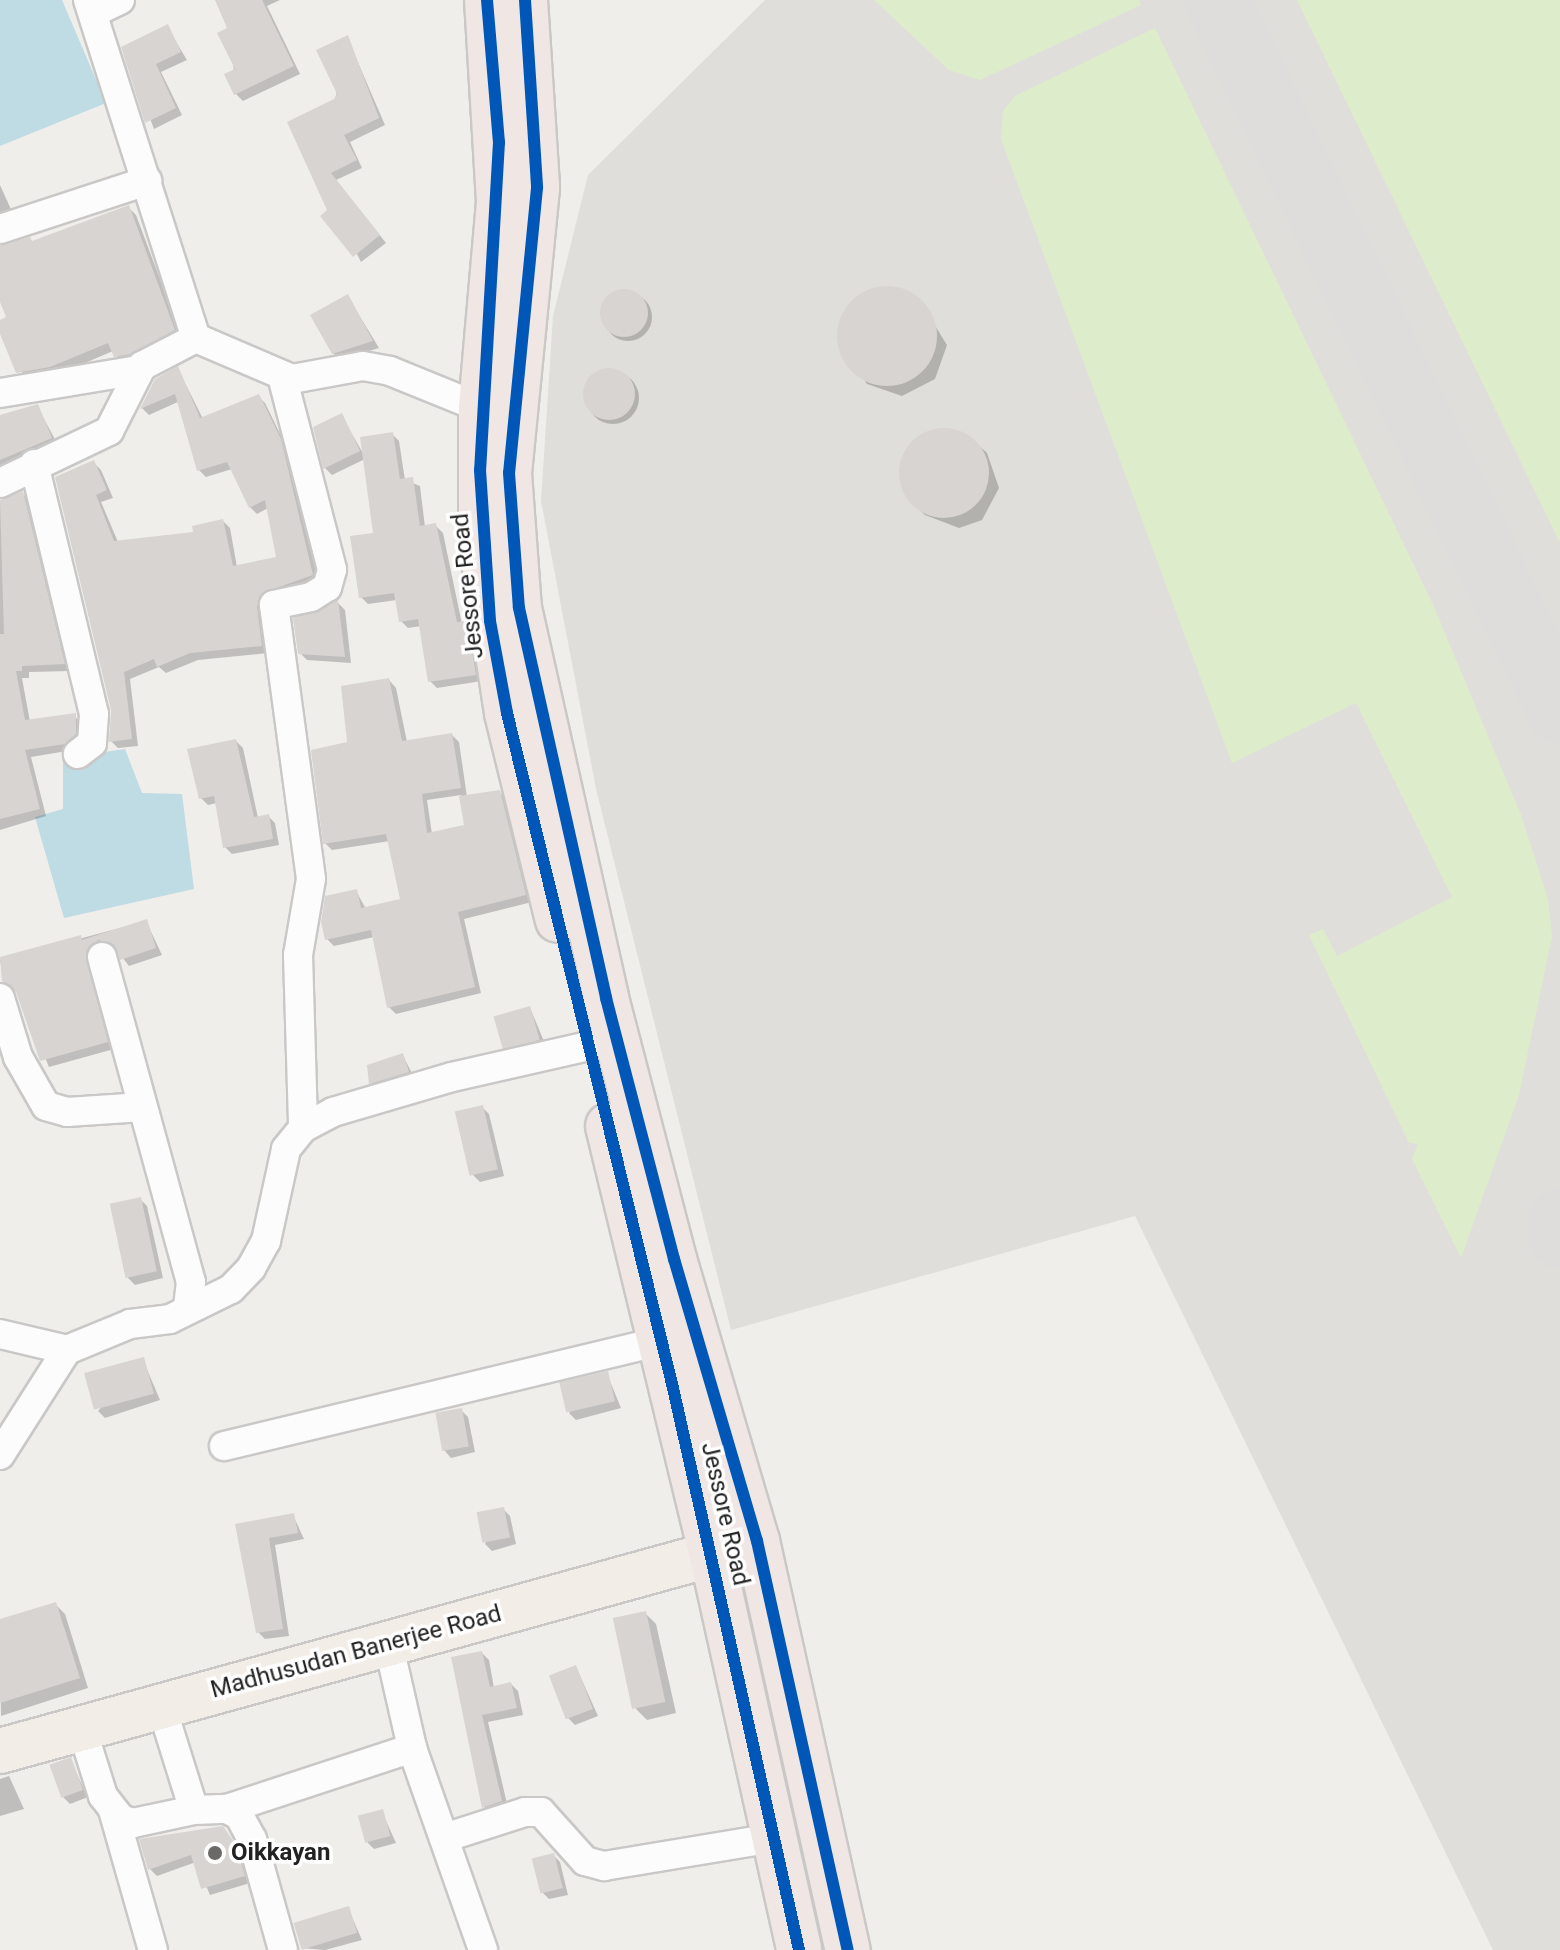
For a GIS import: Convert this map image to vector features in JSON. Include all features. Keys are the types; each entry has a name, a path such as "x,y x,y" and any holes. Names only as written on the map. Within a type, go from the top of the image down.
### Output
{"highway":[{"name":"Jessore Road","path":"487,0 499,202 481,408 481,543 490,621 507,713 712,1556 799,1950"},
{"path":"525,0 537,188 509,473 519,608 606,998 674,1259 757,1541 848,1950"}],"main road":[{"name":"Madhusudan Banerjee Road","path":"0,1751 388,1642 712,1556 757,1541"}],"street":[{"path":"120,0 90,6 196,338 292,379 363,366 390,371 481,408"},
{"path":"0,229 147,181"},
{"path":"0,393 139,370 196,338"},
{"path":"0,483 34,464 109,431 139,370"},
{"path":"282,376 332,570 327,587 311,597 274,605 311,879 298,955 303,1128"},
{"path":"34,464 94,714 92,743 78,754"},
{"path":"102,957 191,1282 188,1306"},
{"path":"0,998 18,1057 46,1106 67,1112 143,1107"},
{"path":"4,1440 67,1350 130,1324 170,1319 188,1306 231,1289 251,1268 266,1241 286,1149 303,1128 333,1112 452,1077 589,1046"},
{"path":"0,1334 67,1350"},
{"path":"224,1446 661,1341"},
{"path":"388,1642 412,1748 483,1950"},
{"path":"161,1705 194,1810"},
{"path":"82,1729 113,1810 153,1950"},
{"path":"113,1810 133,1823 194,1810 227,1809 412,1748"},
{"path":"227,1809 239,1815 252,1839 283,1950"},
{"path":"444,1838 525,1812 541,1812 585,1861 604,1866 774,1838"}],"shaded area":[{"path":"765,0 1560,0 1560,1950 1493,1950 1135,1216 731,1330 596,789 541,501 553,316 588,175"}],"green space":[{"path":"874,0 1139,0 1141,5 980,80 949,70"},
{"path":"1297,0 1560,0 1560,543"},
{"path":"1155,28 1434,607 1521,815 1548,899 1552,936 1519,1095 1461,1258 1412,1159 1418,1144 1409,1143 1309,935 1323,929 1337,956 1452,897 1356,703 1232,763 1001,139 1003,111 1015,96"}],"water":[{"path":"0,0 62,0 106,103 0,146"},
{"path":"125,749 142,793 182,794 194,889 64,918 35,817 63,809 63,758"}],"building":[{"path":"215,0 262,0 294,66 234,95 224,74 235,69 217,33 227,28"},
{"path":"168,24 181,52 156,64 176,108 145,123 121,47"},
{"path":"348,35 379,118 344,135 357,160 331,173 380,235 353,257 320,216 327,210 287,122 334,99 337,94 316,50"},
{"path":"129,205 175,330 131,354 114,357 108,343 50,367 16,373 0,334 0,320 6,317 0,302 0,246 30,237 32,241"},
{"path":"887,286 906,290 922,301 933,317 937,336 933,355 922,371 906,382 887,386 868,382 852,371 841,355 837,336 841,317 852,301 868,290"},
{"path":"624,289 641,296 648,313 641,330 624,337 607,330 600,313 607,296"},
{"path":"348,294 373,341 332,354 310,315"},
{"path":"178,366 200,418 259,394 281,439 313,575 262,593 257,607 262,646 190,653 157,667 154,659 124,672 132,739 109,742 111,710 55,477 94,460 107,490 96,495 114,541 193,532 192,526 223,519 233,566 276,557 265,500 249,508 227,462 197,471 175,394 140,409 155,379"},
{"path":"609,368 627,376 635,394 627,412 609,420 591,412 583,394 591,376"},
{"path":"38,404 52,438 0,460 0,415"},
{"path":"342,413 360,451 323,469 313,427"},
{"path":"944,428 961,431 976,441 986,456 989,473 986,490 976,505 961,515 944,518 927,515 912,505 902,490 899,473 902,456 912,441 927,431"},
{"path":"393,432 400,479 413,477 420,526 436,523 457,622 467,621 476,675 428,682 418,619 399,622 394,593 359,598 350,536 373,533 360,437"},
{"path":"23,491 65,664 22,666 22,671 16,671 25,720 76,713 76,734 65,744 25,750 40,809 0,819 0,634 4,634 0,500"},
{"path":"338,600 345,657 298,654 293,618"},
{"path":"389,678 402,741 452,733 461,788 422,794 427,833 464,825 459,796 500,790 526,895 458,912 475,987 387,1008 371,930 325,940 321,922 325,896 357,889 361,908 400,899 386,834 323,844 311,750 347,742 341,686"},
{"path":"236,739 254,817 269,814 273,839 223,848 214,796 199,799 187,749"},
{"path":"147,919 156,948 120,960 113,944 98,940 86,952 108,1042 40,1061 16,992 2,981 0,957 81,935 82,940"},
{"path":"530,1006 540,1040 503,1050 493,1016"},
{"path":"403,1053 409,1072 369,1084 367,1065"},
{"path":"483,1105 498,1169 470,1176 455,1112"},
{"path":"141,1197 157,1271 126,1278 110,1204"},
{"path":"144,1357 154,1394 94,1410 84,1373"},
{"path":"608,1371 615,1401 566,1412 559,1382"},
{"path":"462,1408 469,1446 442,1451 435,1413"},
{"path":"504,1507 510,1537 482,1543 477,1512"},
{"path":"294,1513 298,1533 269,1538 283,1629 256,1633 235,1524"},
{"path":"56,1602 80,1678 0,1703 0,1619"},
{"path":"646,1611 665,1702 632,1709 613,1618"},
{"path":"482,1651 490,1687 511,1682 517,1708 482,1715 502,1801 482,1808 451,1657"},
{"path":"576,1665 593,1709 566,1719 549,1675"},
{"path":"71,1757 83,1790 61,1798 49,1765"},
{"path":"383,1809 390,1836 365,1843 358,1816"},
{"name":"Oikkayan","path":"223,1826 236,1845 245,1876 201,1889 191,1855 148,1870 139,1839"},
{"path":"554,1853 563,1888 540,1893 532,1859"},
{"path":"349,1906 357,1933 302,1950 294,1923"}],"taxiway":[{"path":"1217,0 1560,711"},
{"path":"1560,1221 1560,1235"}],"cycle path":[{"path":"487,0 499,142 480,470 490,621 507,713 673,1388 799,1950"},
{"path":"525,0 537,188 509,473 519,608 606,998 674,1259 757,1541 848,1950"}],"place":[{"name":"Oikkayan","path":"215,1853"}]}
